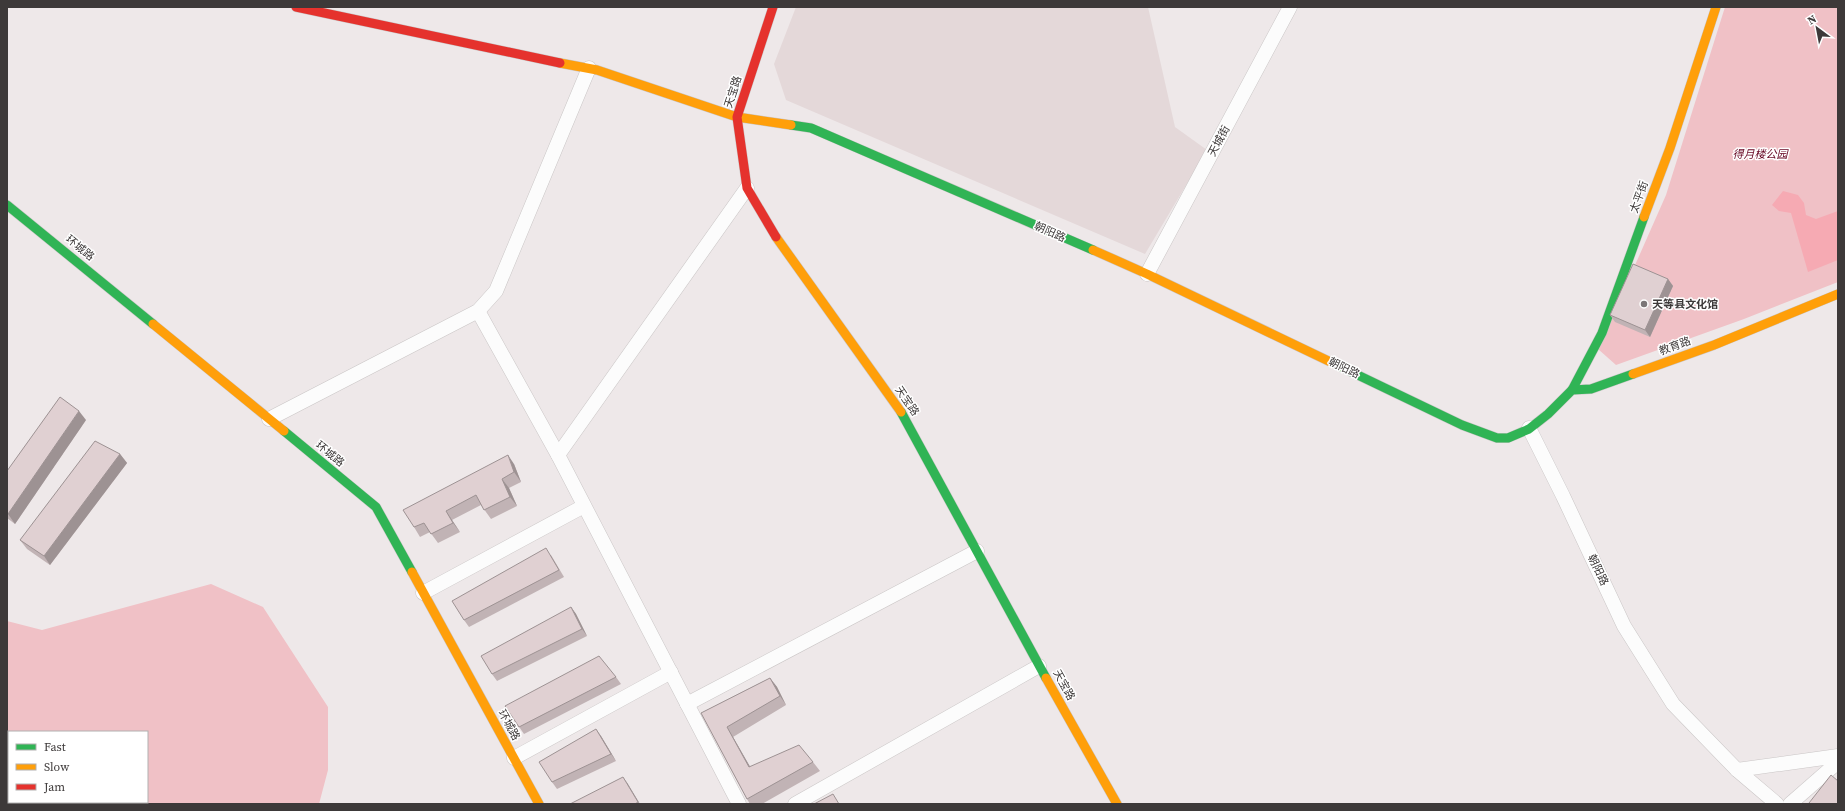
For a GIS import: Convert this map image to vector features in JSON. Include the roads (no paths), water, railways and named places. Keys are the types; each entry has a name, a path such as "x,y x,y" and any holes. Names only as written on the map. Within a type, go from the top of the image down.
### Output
{"main road":[{"name":"朝阳路","path":"296,7 589,68 737,118 811,128 1147,274 1462,425 1496,438 1510,437 1529,428"},
{"name":"天宝路","path":"773,7 737,118 747,188 768,226 905,418 1039,666 1117,804"},
{"name":"太平街","path":"1572,390 1602,333 1670,148 1716,7"},
{"name":"环城路","path":"7,205 376,507 539,804"},
{"name":"教育路","path":"1572,390 1591,389 1714,345 1838,294"},
{"path":"1529,428 1547,416 1572,390"}],"street":[{"name":"天城街","path":"1147,274 1290,7"},
{"path":"269,419 478,311 496,291 589,68"},
{"path":"558,455 747,188"},
{"path":"478,311 558,455 739,804"},
{"name":"朝阳路","path":"1529,428 1564,496 1624,626 1673,704 1737,770 1777,804"},
{"path":"423,593 584,506"},
{"path":"687,704 977,551"},
{"path":"794,804 1039,666"},
{"path":"514,758 671,672"},
{"path":"1737,770 1838,756"},
{"path":"1790,804 1838,762"}],"place":[{"name":"天等县文化馆","path":"1644,304"}],"park label":[{"name":"得月楼公园","path":"1760,154"}]}
